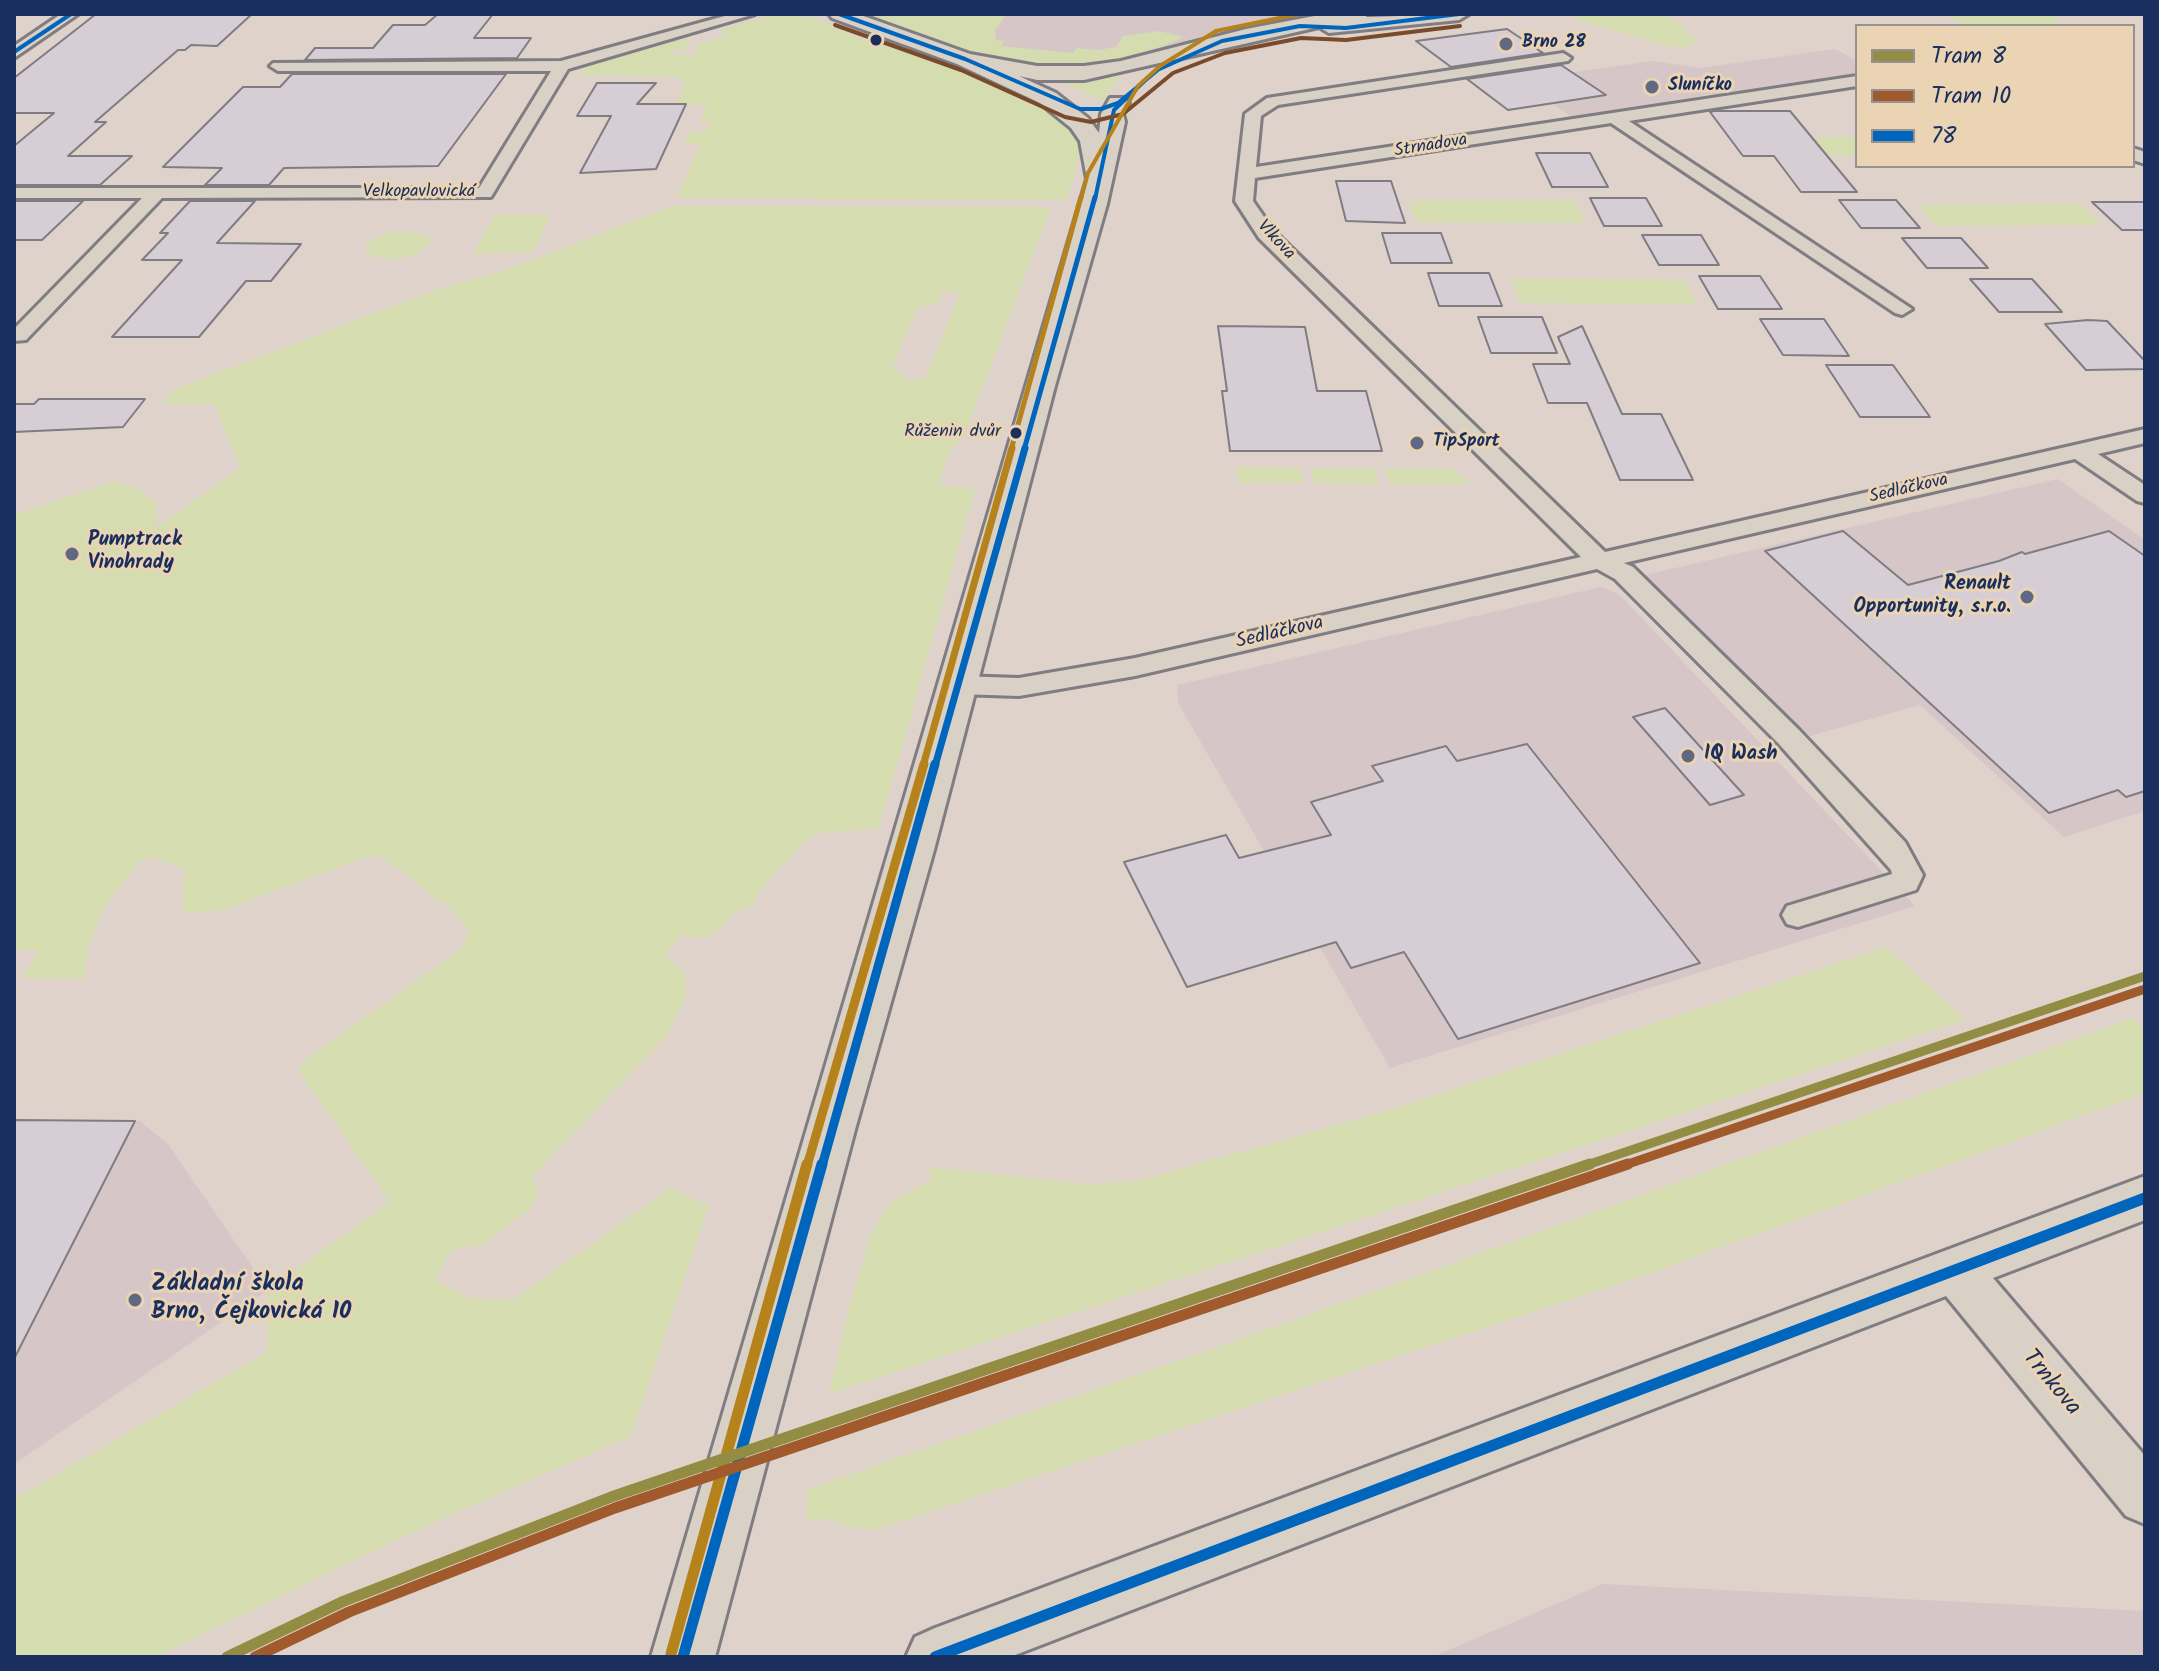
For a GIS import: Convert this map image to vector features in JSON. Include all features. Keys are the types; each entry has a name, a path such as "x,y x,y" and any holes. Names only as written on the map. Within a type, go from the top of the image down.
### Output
{"main road":[{"path":"839,14 965,59 1033,78 1111,115"},
{"path":"965,59 1037,73 1071,74 1121,67 1222,41 1358,14"},
{"path":"1300,26 1346,28 1459,14"},
{"path":"683,1657 1099,178 1111,115 1167,63 1222,41"},
{"path":"1099,178 1147,94 1167,76 1222,41"},
{"path":"965,59 1048,98 1111,115"},
{"path":"1048,98 1080,123 1092,141 1099,178"}],"street":[{"path":"15,52 71,14"},
{"path":"278,66 562,66 748,14"},
{"name":"Vlkova","path":"1563,58 1273,101 1253,114 1244,201 1266,234 1599,560"},
{"name":"Velkopavlovická","path":"14,193 485,193 562,66"},
{"name":"Strnadova","path":"1247,174 1855,81"},
{"path":"1615,119 1902,309"},
{"path":"19,336 157,193"},
{"name":"Sedláčkova","path":"958,685 1019,687 1072,679 2145,436"},
{"path":"2079,451 2145,496"},
{"path":"1599,560 1624,573 1789,737 1894,850 1906,867 1908,875 1905,882 1798,915"},
{"path":"935,1657 2145,1198"},
{"name":"Trnkova","path":"1955,1270 2145,1497"}],"shaded area":[{"path":"839,14 1324,14 1330,18 1135,63 965,59"},
{"name":"Sluníčko","path":"1835,49 1855,60 1855,74 1724,95 1710,94 1579,118 1570,116 1520,80 1653,61 1700,68"},
{"path":"2058,479 2145,540 2145,811 2064,837 1920,705 1806,737 1645,575"},
{"path":"1601,587 1619,594 1915,906 1390,1068 1178,703 1177,685"},
{"name":"Základní škola Brno, Čejkovická 10","path":"14,1120 140,1121 168,1144 268,1290 14,1464"},
{"path":"1603,1584 2145,1611 2145,1657 1432,1657"}],"green space":[{"path":"776,14 815,18 875,46 881,44 923,55 1022,92 1072,123 1083,143 1067,200 676,198 701,144 685,144 690,132 707,131 710,122 700,122 707,105 675,104 685,83 678,77 577,75 595,63 681,40 692,40 686,50 672,50 669,55 692,55 699,43 719,38 724,34 722,30 728,27"},
{"path":"867,14 1007,14 995,30 996,40 1004,41 1001,46 1073,53 1077,48 1098,50 1116,47 1123,36 1159,31 1184,37 1121,63 1049,71 1002,62"},
{"path":"1569,14 1663,14 1684,26 1688,34 1699,40 1685,48 1665,45 1581,21"},
{"path":"1944,14 2054,14 2059,24 1961,24"},
{"path":"1119,74 1102,101 1055,79"},
{"path":"1798,137 1855,137 1855,156 1814,156"},
{"path":"1575,200 1585,223 1417,222 1409,201"},
{"path":"2080,204 2102,225 1936,226 1917,205"},
{"path":"673,206 1042,207 1048,208 1049,213 966,431 948,456 938,485 975,489 879,828 820,833 804,842 764,885 751,907 735,912 712,936 698,938 681,935 665,955 686,975 685,999 666,1037 532,1176 538,1189 533,1206 481,1246 461,1246 448,1255 435,1279 468,1298 513,1300 671,1188 709,1206 631,1436 424,1527 155,1657 14,1657 14,1499 267,1352 268,1290 390,1201 298,1071 306,1059 460,950 469,932 447,904 434,899 409,876 378,856 366,857 227,909 191,913 182,908 185,869 151,857 139,861 105,906 88,946 84,979 21,978 39,951 14,950 14,515 115,481 140,490 156,503 157,519 151,531 240,468 215,404 162,404 173,390 440,288 500,272","holes":["941,291 960,294 925,378 906,379 893,367 918,307 939,303"]},
{"path":"495,215 551,215 532,253 473,254"},
{"path":"408,231 429,237 429,245 415,255 393,260 367,255 365,250 371,241 388,233"},
{"path":"1511,278 1684,280 1697,304 1520,303"},
{"path":"1236,467 1301,468 1303,483 1239,483"},
{"path":"1311,468 1374,469 1378,484 1314,483"},
{"path":"1385,469 1452,469 1471,484 1389,484"},
{"path":"1887,947 1965,1020 829,1394 850,1303 871,1234 890,1203 932,1179 928,1167 1086,1184 1137,1181 1389,1110"},
{"path":"2133,1018 2145,1031 2145,1093 1656,1271 874,1530 851,1528 830,1519 806,1520 808,1489 1286,1323"}],"building":[{"path":"96,14 252,14 217,46 191,45 185,50 178,50 95,122 106,122 68,156 132,156 100,185 14,185 14,146 54,113 14,113 14,78"},
{"path":"438,14 493,14 474,38 531,38 517,58 305,60 315,48 373,48 393,25 425,25"},
{"path":"1507,29 1543,53 1451,67 1416,41"},
{"path":"1561,65 1606,95 1508,110 1467,79"},
{"path":"292,74 506,74 438,166 284,168 269,185 205,185 222,168 163,167 243,87 280,87"},
{"path":"597,83 656,83 637,104 686,104 656,169 580,173 611,116 577,116"},
{"path":"1790,111 1857,192 1801,192 1774,156 1743,156 1710,112"},
{"path":"1536,153 1590,153 1608,187 1552,187"},
{"path":"1336,181 1391,181 1405,223 1346,221"},
{"path":"1590,198 1646,198 1662,226 1604,226"},
{"path":"1839,200 1896,200 1920,228 1861,228"},
{"path":"14,201 83,201 42,240 14,240"},
{"path":"190,201 255,201 217,243 301,244 271,281 246,281 199,337 112,337 182,260 142,260 168,233 160,233"},
{"path":"2092,202 2145,202 2145,230 2122,230"},
{"path":"1382,233 1441,233 1452,263 1391,263"},
{"path":"1642,235 1701,235 1719,265 1659,265"},
{"path":"1902,238 1961,238 1988,268 1927,268"},
{"path":"1428,273 1489,273 1502,306 1439,306"},
{"path":"1699,276 1760,276 1782,309 1718,309"},
{"path":"1970,279 2032,279 2062,312 1999,312"},
{"path":"1478,317 1542,317 1557,353 1491,353"},
{"path":"1760,319 1824,319 1849,356 1783,355"},
{"path":"2107,321 2145,361 2145,369 2086,370 2045,324"},
{"path":"1218,326 1305,327 1317,391 1366,391 1382,451 1230,451 1222,391 1227,391"},
{"path":"1582,326 1622,414 1661,414 1693,480 1620,480 1587,403 1548,403 1533,364 1570,364 1558,337"},
{"path":"1826,365 1893,365 1930,417 1860,417"},
{"path":"39,399 145,399 123,427 14,432 14,404 34,404"},
{"path":"1843,531 1908,585 2109,531 2145,556 2145,791 2126,797 2118,790 2049,813 1765,551"},
{"name":"IQ Wash","path":"1665,708 1744,795 1710,805 1633,717"},
{"path":"1527,744 1700,963 1458,1039 1404,952 1351,968 1336,942 1187,987 1124,862 1226,835 1239,858 1331,835 1311,802 1383,781 1372,766 1446,746 1457,761"},
{"path":"14,1120 135,1121 14,1359"}],"tram line":[{"name":"8","path":"227,1657 344,1601 611,1497 2145,976"},
{"name":"10","path":"255,1657 349,1612 615,1508 2145,989"}],"transit line":[{"name":"78","path":"14,52 71,14"},
{"name":"78","path":"839,14 965,59 1080,109 1101,109 1118,103 1165,64"},
{"path":"671,1654 819,1123 901,847 1088,173 1138,86 1160,66 1216,31 1299,14 1361,14"},
{"name":"78","path":"683,1657 1094,204 1114,110 1155,71 1222,41 1300,26 1346,28 1459,14"},
{"path":"835,25 961,70 1065,117 1091,122 1123,114 1173,73 1225,53 1301,38 1346,40 1460,26"},
{"name":"78","path":"935,1657 2145,1198"}],"place":[{"name":"Brno 28","path":"1506,44"},
{"name":"Sluníčko","path":"1652,87"},
{"name":"Růženin dvůr","path":"1016,433"},
{"name":"TipSport","path":"1417,443"},
{"name":"Pumptrack Vinohrady","path":"72,554"},
{"name":"Renault Opportunity, s.r.o.","path":"2027,597"},
{"name":"IQ Wash","path":"1688,756"},
{"name":"Základní škola Brno, Čejkovická 10","path":"135,1300"}]}
